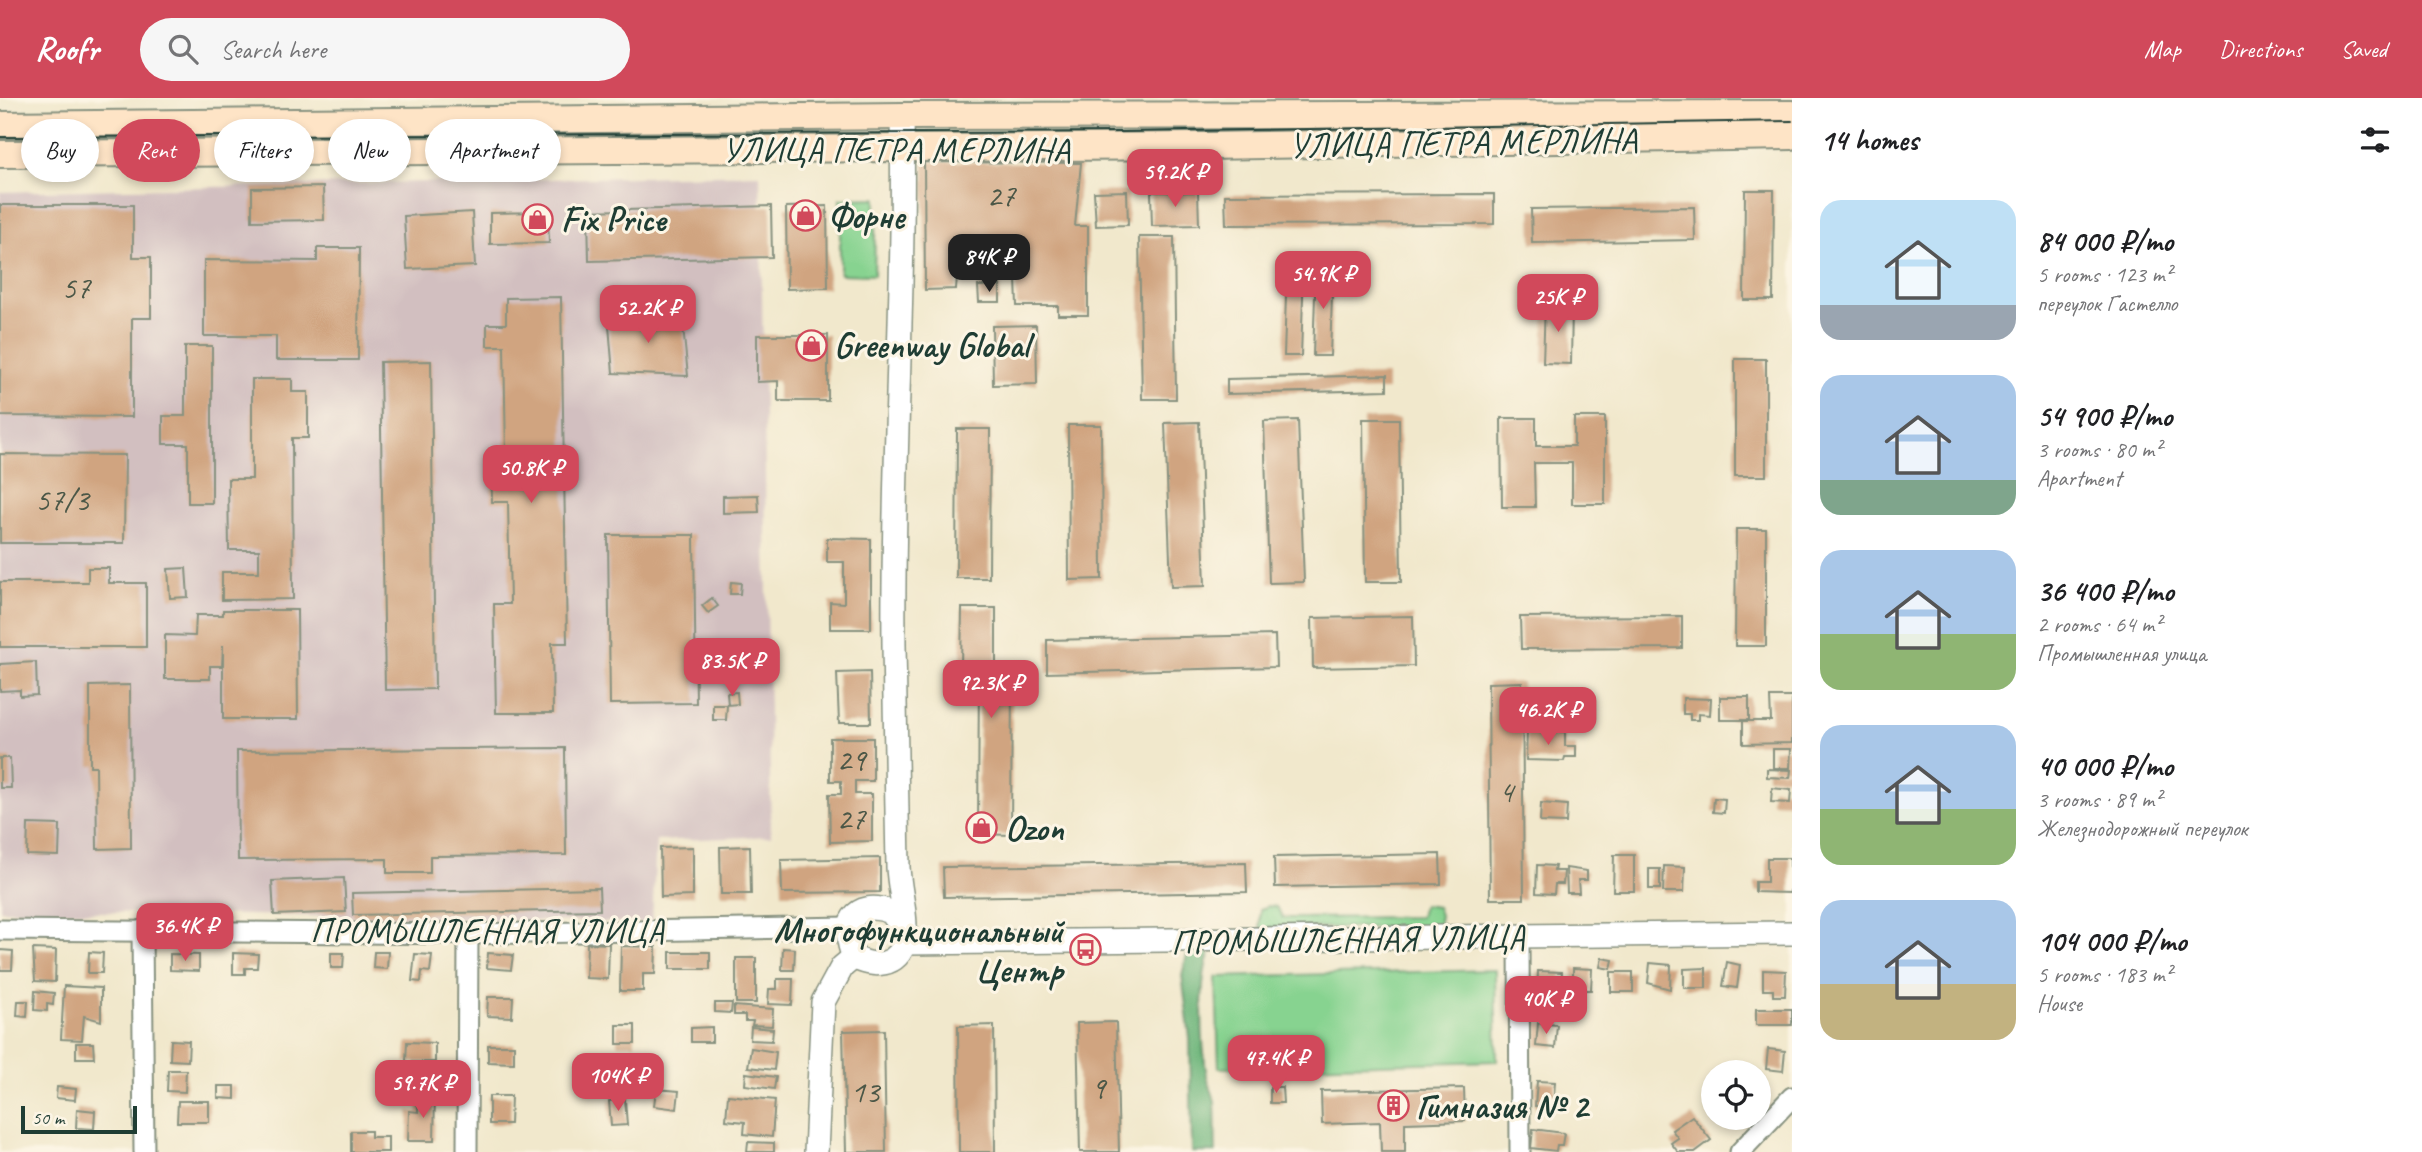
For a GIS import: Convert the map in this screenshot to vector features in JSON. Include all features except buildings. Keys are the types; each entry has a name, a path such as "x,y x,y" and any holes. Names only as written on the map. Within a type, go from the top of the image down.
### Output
{"main road":[{"path":"820,117 864,98"},
{"name":"УЛИЦА ПЕТРА МЕРЛИНА","path":"0,125 820,117 905,107 1792,114"},
{"name":"УЛИЦА ПЕТРА МЕРЛИНА","path":"0,154 902,149 1792,136"}],"street":[{"path":"850,942 877,965 889,962 899,954 904,937 899,878 894,629 902,149 905,107"},
{"path":"816,1152 823,1002 850,942 856,915 868,908 899,878"},
{"path":"868,908 891,912 904,937"},
{"name":"ПРОМЫШЛЕННАЯ УЛИЦА","path":"0,930 468,934 850,942"},
{"path":"142,930 144,1152"},
{"name":"ПРОМЫШЛЕННАЯ УЛИЦА","path":"904,937 1520,937 1792,933"},
{"path":"467,1152 468,934"},
{"path":"1520,937 1520,1152"},
{"path":"1740,1152 1792,1097"}],"shaded area":[{"path":"760,174 771,836 656,841 652,923 0,910 0,192 425,182 561,182 561,179"}],"green space":[{"path":"876,198 874,275 840,274 840,199"},
{"path":"1423,905 1437,907 1440,915 1438,927 1260,928 1260,909 1269,906 1277,907 1283,918 1420,917"},
{"path":"1205,948 1210,954 1202,996 1203,1032 1207,1077 1215,1103 1216,1152 1192,1152 1190,1038 1182,975 1188,951"},
{"path":"1495,970 1497,1061 1219,1068 1216,977"}],"tram line":[{"path":"0,137 1122,132 1792,121"}],"place":[{"name":"Форне","path":"805,216"},
{"name":"Fix Price","path":"538,219"},
{"name":"Greenway Global","path":"811,345"},
{"name":"Ozon","path":"982,828"},
{"name":"Многофункциональный Центр","path":"1086,950"},
{"name":"Гимназия № 2","path":"1393,1106"}]}
